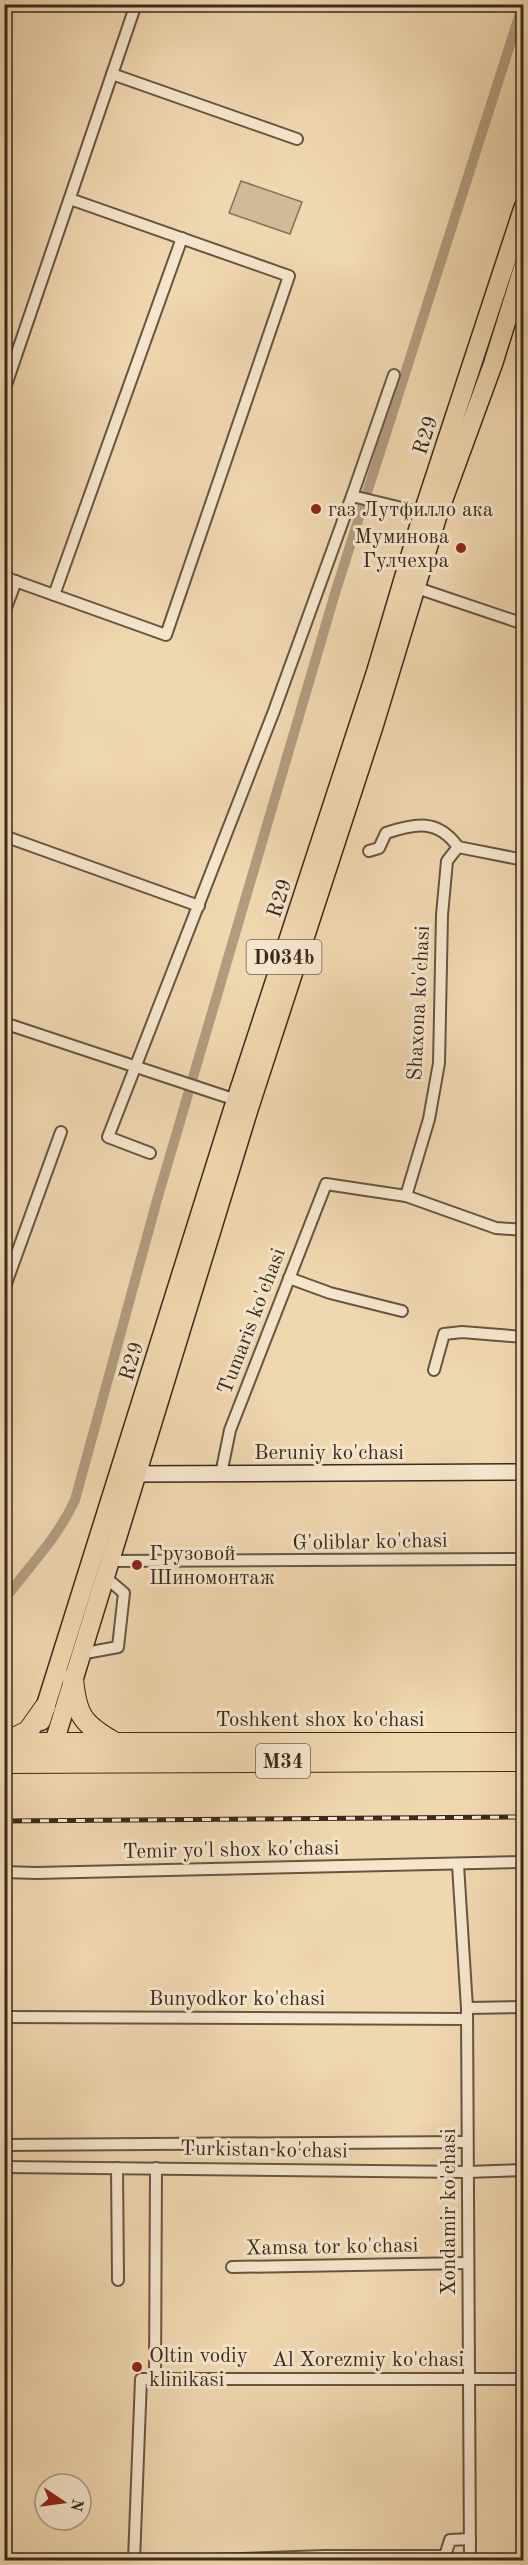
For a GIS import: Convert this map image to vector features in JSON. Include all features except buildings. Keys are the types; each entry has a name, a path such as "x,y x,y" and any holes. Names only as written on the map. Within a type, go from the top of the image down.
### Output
{"highway":[{"path":"73,1677 75,1698 82,1718 117,1752"},
{"path":"4,1743 28,1731 45,1707"},
{"name":"M34","path":"4,1743 45,1743 117,1752"},
{"name":"Toshkent shox ko'chasi","path":"43,1762 117,1752 524,1743"},
{"name":"Toshkent shox ko'chasi","path":"117,1752 524,1761"},
{"name":"M34","path":"4,1763 43,1762"}],"main road":[{"name":"R29","path":"45,1707 236,1100 376,672 423,513 524,206"},
{"name":"R29","path":"73,1677 249,1108 417,588 438,514 499,366 524,265"},
{"name":"D034b","path":"45,1743 73,1677"},
{"name":"D034b","path":"43,1762 45,1707"}],"street":[{"path":"4,392 136,4"},
{"path":"112,74 297,139"},
{"path":"4,577 166,635 289,276 70,199"},
{"path":"54,595 182,238"},
{"path":"150,1153 108,1137 355,497 394,375"},
{"path":"355,497 423,513"},
{"path":"4,613 16,581"},
{"path":"417,588 524,624"},
{"path":"369,851 379,848 386,834 407,826 432,827 447,832 458,847 524,860"},
{"path":"4,836 198,906"},
{"name":"Shaxona ko'chasi","path":"406,1196 429,1119 439,1063 442,915 447,861 458,847"},
{"path":"4,1023 236,1100"},
{"path":"4,1289 61,1132"},
{"name":"Tumaris ko'chasi","path":"221,1474 230,1430 326,1184 406,1196"},
{"path":"406,1196 496,1228 523,1230 524,1218"},
{"path":"289,1278 330,1293 402,1311"},
{"path":"434,1370 444,1334 462,1332 524,1337"},
{"name":"Beruniy ko'chasi","path":"135,1474 524,1472"},
{"name":"G'oliblar ko'chasi","path":"106,1569 524,1559"},
{"path":"80,1654 118,1647 124,1593 106,1569"},
{"name":"Temir yo'l shox ko'chasi","path":"4,1872 458,1864 479,1861 524,1862"},
{"name":"Xondamir ko'chasi","path":"458,1864 467,2014 470,2560"},
{"name":"Bunyodkor ko'chasi","path":"7,2017 467,2014 524,2007"},
{"name":"Turkistan ko'chasi","path":"4,2145 467,2142"},
{"path":"5,2167 6,2264"},
{"name":"Turkistan ko'chasi","path":"5,2167 467,2172 524,2170"},
{"path":"117,2168 118,2280"},
{"path":"155,2379 156,2168"},
{"name":"Xamsa tor ko'chasi","path":"232,2267 468,2263"},
{"name":"Al Xorezmiy ko'chasi","path":"134,2560 141,2379 524,2379"},
{"path":"210,2560 324,2556 445,2556 450,2540 470,2539"}],"shaded area":[{"path":"241,181 302,202 290,234 229,213"}],"waterway":[{"path":"4,1600 51,1540 75,1500 157,1200 336,590 523,4"}],"railway":[{"path":"4,1821 524,1817"}],"place":[{"name":"газ Лутфилло ака","path":"316,509"},
{"name":"Муминова Гулчехра","path":"461,548"},
{"name":"Грузовой Шиномонтаж","path":"137,1565"},
{"name":"Oltin vodiy klinikasi","path":"137,2367"}]}
